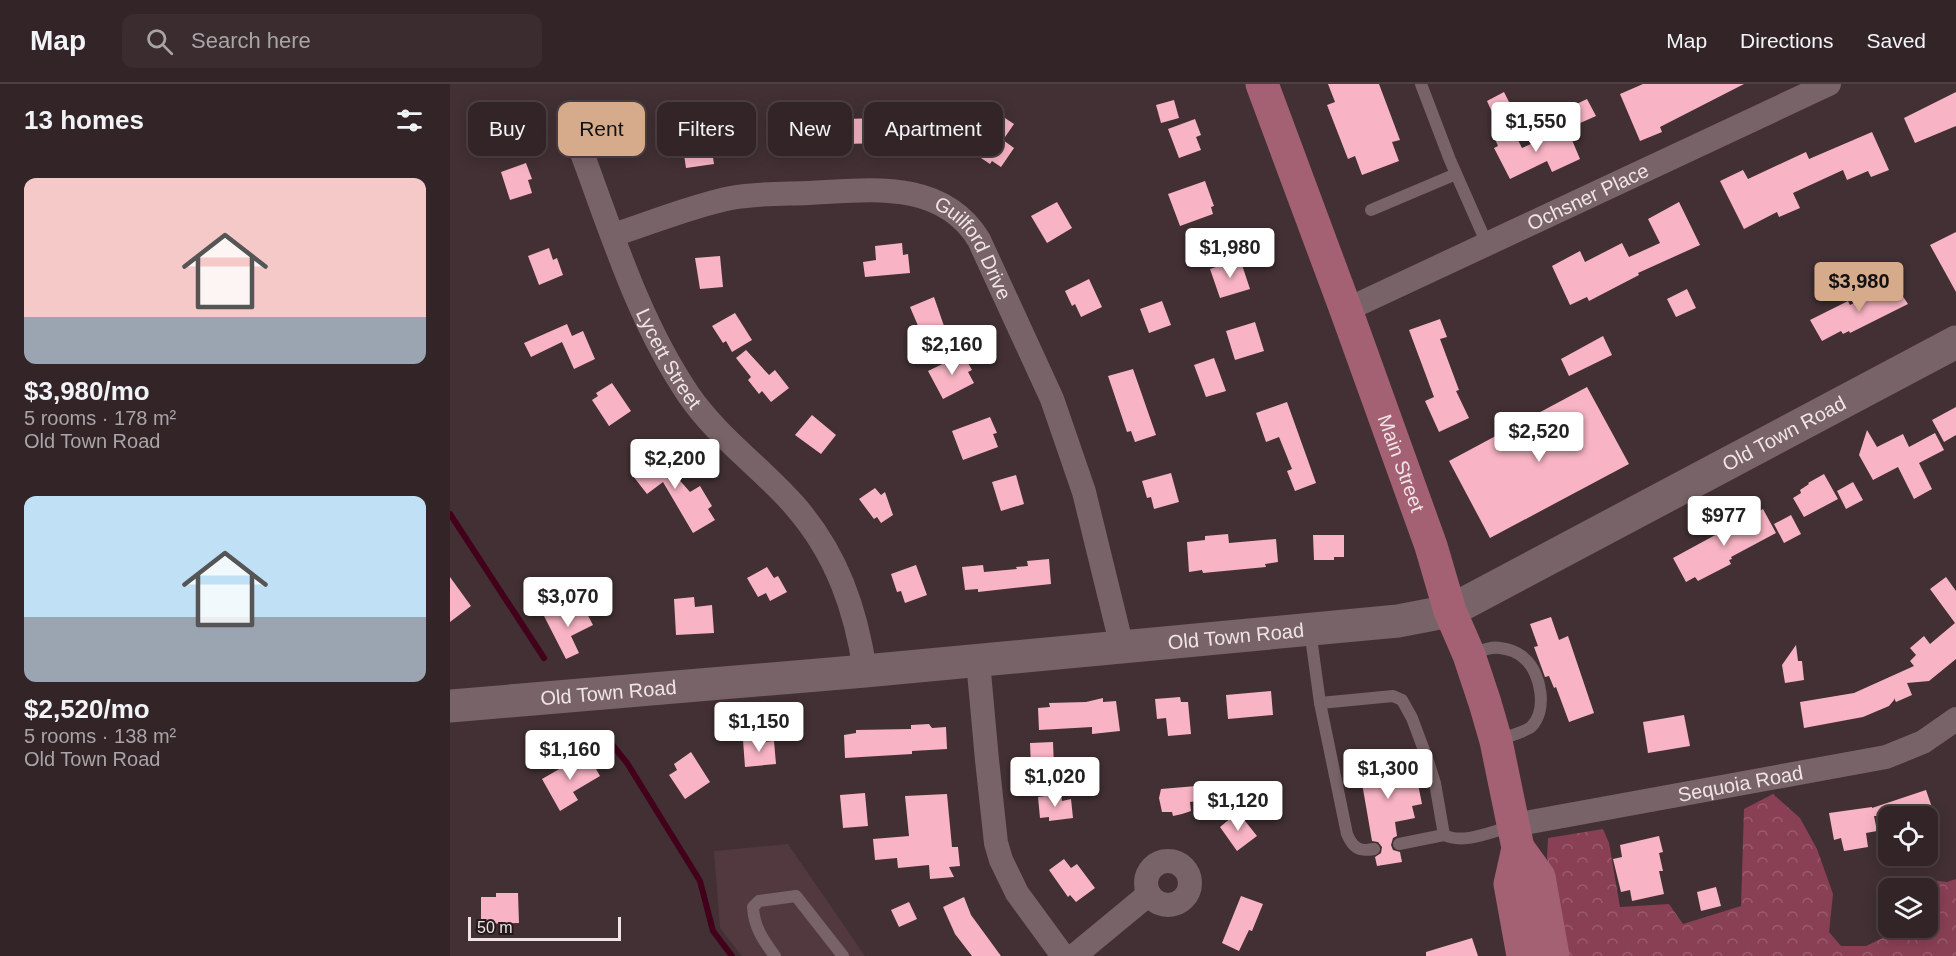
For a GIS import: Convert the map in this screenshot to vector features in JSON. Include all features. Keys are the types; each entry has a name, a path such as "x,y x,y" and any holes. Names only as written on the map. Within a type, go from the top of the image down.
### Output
{"main road":[{"name":"Main Street","path":"1262,84 1431,546 1450,611 1469,655 1496,741 1516,837 1539,877 1553,956"},
{"name":"Old Town Road","path":"450,706 978,661 1398,621 1450,611 1956,342"},
{"name":"Main Street","path":"1516,837 1510,884 1523,956"}],"street":[{"name":"Ochsner Place","path":"1346,310 1829,84"},
{"name":"Lycett Street","path":"583,156 640,307 662,352 708,421 794,505 828,550 839,572 859,632 865,671"},
{"name":"Guilford Drive","path":"613,235 712,202 733,197 759,195 875,190 912,194 934,200 954,210 970,225 979,240 1052,399 1084,492 1122,647"},
{"path":"978,661 996,843 1001,860 1017,893 1063,956"},
{"name":"Sequoia Road","path":"1516,837 1886,757 1923,742 1956,719"},
{"path":"1074,956 1149,894"}],"lane":[{"path":"1421,84 1486,244"},
{"path":"1371,210 1456,174"},
{"path":"1310,629 1320,703 1347,834 1352,845 1358,850 1374,849"},
{"path":"1469,655 1491,647 1515,652 1527,660 1536,676 1540,692 1540,711 1531,727 1496,741"},
{"path":"1320,703 1393,696 1402,700 1412,718 1435,783 1444,835"},
{"path":"1399,844 1444,835 1455,838 1516,837"},
{"path":"775,956 755,926 753,907 759,901 796,896 843,956"}],"shaded area":[{"path":"788,844 865,956 742,956 720,928 714,851"}],"green space":[{"path":"1773,794 1800,818 1817,849 1833,894 1829,932 1841,946 1866,946 1883,938 1938,938 1938,881 1947,882 1956,879 1956,956 1567,956 1547,858 1548,838 1603,829 1609,843 1620,907 1669,904 1683,924 1741,906 1744,809"}],"building":[{"path":"1328,84 1379,84 1400,140 1392,142 1399,161 1362,175 1355,156 1348,159 1327,105 1335,102"},
{"path":"1643,84 1744,84 1660,127 1662,132 1640,141 1620,94"},
{"path":"1504,92 1514,112 1496,121 1487,101"},
{"path":"1956,92 1956,126 1915,143 1904,118"},
{"path":"1587,99 1596,116 1578,124 1570,107"},
{"path":"1174,100 1179,118 1161,123 1156,105"},
{"path":"1003,117 1014,124 1003,140"},
{"path":"864,118 864,143 852,144 852,119"},
{"path":"1195,119 1201,135 1196,137 1201,150 1179,158 1168,129"},
{"path":"1567,128 1580,159 1552,172 1547,161 1510,179 1494,148 1498,146 1495,139 1513,130 1522,148"},
{"path":"1872,132 1889,170 1871,177 1868,171 1847,180 1843,170 1793,193 1800,208 1779,217 1777,212 1744,229 1720,181 1743,170 1748,179 1806,152 1809,159"},
{"path":"1003,140 1014,148 1001,167 992,161 990,164 978,156 1003,156"},
{"path":"684,156 713,156 714,164 686,168"},
{"path":"526,163 532,179 528,180 532,193 510,200 501,172"},
{"path":"1205,181 1214,206 1211,207 1213,214 1180,226 1168,194"},
{"path":"1057,202 1072,228 1047,243 1031,216"},
{"path":"1679,202 1700,245 1638,273 1639,275 1589,301 1587,297 1570,305 1552,266 1580,251 1585,262 1622,243 1629,257 1660,243 1648,219"},
{"path":"1956,232 1956,292 1930,245"},
{"path":"902,243 903,255 908,254 910,273 865,277 863,262 876,260 875,246"},
{"path":"549,248 553,260 557,258 563,275 539,285 528,256"},
{"path":"720,256 723,287 700,289 695,258"},
{"path":"1240,259 1250,289 1220,298 1210,269"},
{"path":"1089,279 1102,307 1081,317 1075,304 1072,306 1065,291"},
{"path":"1894,283 1908,304 1850,333 1849,331 1843,334 1841,331 1822,341 1810,320 1848,301 1850,305"},
{"path":"1687,289 1696,308 1676,317 1667,299"},
{"path":"934,297 944,326 922,335 910,307"},
{"path":"1162,301 1171,325 1149,333 1140,309"},
{"path":"735,313 752,340 732,352 726,341 723,343 712,326"},
{"path":"1440,319 1447,337 1440,339 1459,390 1456,391 1469,418 1439,432 1425,401 1434,397 1409,330"},
{"path":"1255,322 1264,351 1235,360 1226,331"},
{"path":"567,324 572,336 583,331 595,359 574,369 562,342 531,357 524,343"},
{"path":"1603,336 1612,355 1569,376 1561,359"},
{"path":"746,350 769,375 775,370 789,388 771,402 762,391 759,394 748,380 751,377 736,358"},
{"path":"963,354 972,370 968,372 974,383 943,399 928,371"},
{"path":"1214,358 1226,391 1206,397 1194,365"},
{"path":"1133,369 1156,435 1135,442 1131,431 1127,432 1108,376"},
{"path":"612,383 631,411 609,426 592,400 598,396 596,393"},
{"path":"1587,387 1629,464 1490,538 1449,461"},
{"path":"1287,402 1316,483 1295,491 1287,471 1292,469 1279,437 1266,442 1256,413"},
{"path":"1956,407 1956,435 1944,442 1932,420"},
{"path":"812,415 836,435 821,454 795,435"},
{"path":"990,417 997,433 993,434 998,447 963,460 952,431"},
{"path":"1867,430 1877,447 1903,434 1909,447 1935,433 1944,450 1919,463 1932,489 1914,499 1898,467 1873,480 1859,455"},
{"path":"656,446 671,464 668,467 690,492 700,486 712,506 708,509 715,520 693,533 663,482 647,494 633,476 648,464 642,457"},
{"path":"1171,473 1179,502 1154,509 1151,497 1147,498 1142,481"},
{"path":"1824,474 1838,499 1804,517 1793,498 1801,493 1800,490 1808,483"},
{"path":"1016,475 1024,504 1001,511 992,482"},
{"path":"1853,482 1863,500 1846,509 1837,491"},
{"path":"875,488 881,495 885,492 893,515 881,523 877,517 874,519 859,499"},
{"path":"1763,509 1776,533 1731,557 1732,559 1729,560 1731,564 1698,581 1695,577 1686,582 1673,558"},
{"path":"1791,515 1801,534 1784,543 1774,524"},
{"path":"1228,534 1229,543 1276,539 1278,562 1265,564 1266,567 1203,573 1202,570 1189,572 1187,542 1205,540 1205,536"},
{"path":"1313,535 1344,535 1344,557 1334,557 1334,560 1314,560"},
{"path":"1049,559 1051,584 978,592 978,589 965,590 962,567 983,565 984,572 1017,569 1016,567 1028,566 1027,561"},
{"path":"916,565 927,595 905,603 901,591 897,592 891,574"},
{"path":"767,567 774,578 778,576 787,592 770,601 766,593 758,597 747,578"},
{"path":"450,577 471,606 450,622"},
{"path":"1946,577 1956,591 1956,659 1929,681 1907,683 1912,695 1896,702 1894,698 1889,706 1863,717 1804,728 1800,702 1854,693 1914,666 1910,661 1916,655 1910,648 1924,636 1930,644 1955,623 1930,589"},
{"path":"694,597 695,607 712,605 714,633 676,635 674,599"},
{"path":"582,604 593,625 571,636 579,653 566,659 544,616 558,609 561,615"},
{"path":"1551,617 1559,640 1568,636 1594,713 1569,722 1556,687 1554,688 1549,676 1545,677 1534,647 1538,646 1530,624"},
{"path":"1796,645 1798,661 1802,661 1804,680 1785,683 1782,665"},
{"path":"1271,691 1273,715 1228,719 1226,695"},
{"path":"1180,697 1181,702 1188,702 1191,734 1168,736 1166,718 1157,719 1155,699"},
{"path":"1103,698 1103,702 1116,701 1120,731 1092,734 1092,727 1039,730 1038,708 1050,707 1049,703 1086,702"},
{"path":"1684,715 1690,746 1648,753 1643,722"},
{"path":"929,724 932,728 946,727 947,749 912,751 912,754 845,758 844,735 856,733 856,730 911,729 911,725"},
{"path":"761,739 761,742 774,741 776,764 745,767 743,740"},
{"path":"1053,742 1054,768 1031,768 1030,743"},
{"path":"691,752 710,782 685,799 669,775 677,770 674,764"},
{"path":"1404,752 1408,774 1418,784 1422,804 1412,806 1415,818 1395,822 1397,836 1393,838 1391,845 1393,850 1400,852 1402,862 1377,866 1375,857 1381,853 1382,847 1378,842 1372,841 1358,760"},
{"path":"587,753 600,776 573,792 578,800 560,811 542,779"},
{"path":"1220,784 1222,798 1190,802 1191,811 1182,814 1173,816 1172,812 1162,812 1159,798 1161,789"},
{"path":"1926,790 1932,806 1878,806"},
{"path":"865,793 868,826 843,828 840,795"},
{"path":"947,794 952,847 958,847 960,866 949,867 954,877 930,879 929,865 898,868 897,858 875,860 873,839 909,836 905,796"},
{"path":"1061,794 1062,801 1071,799 1073,818 1049,821 1049,817 1040,818 1038,797"},
{"path":"1878,806 1878,816 1874,816 1877,831 1866,833 1868,847 1844,851 1841,838 1834,840 1829,813"},
{"path":"1238,812 1257,836 1237,851 1220,827"},
{"path":"1659,836 1663,852 1659,853 1663,871 1659,871 1664,894 1632,901 1630,890 1621,892 1613,859 1622,857 1620,845"},
{"path":"1064,859 1071,868 1077,864 1095,888 1076,902 1070,895 1068,897 1049,870"},
{"path":"1716,887 1721,906 1701,911 1697,892"},
{"path":"496,893 518,893 519,923 481,924 481,897 496,897"},
{"path":"1241,896 1263,904 1252,931 1249,930 1239,951 1222,943"},
{"path":"964,897 971,915 1001,956 972,956 955,934 943,907"},
{"path":"909,902 917,919 899,927 891,910"},
{"path":"1472,938 1478,956 1426,956 1426,952"}],"waterway":[{"path":"450,514 544,658"},
{"path":"605,736 627,763 700,881 713,931 732,956"}]}
